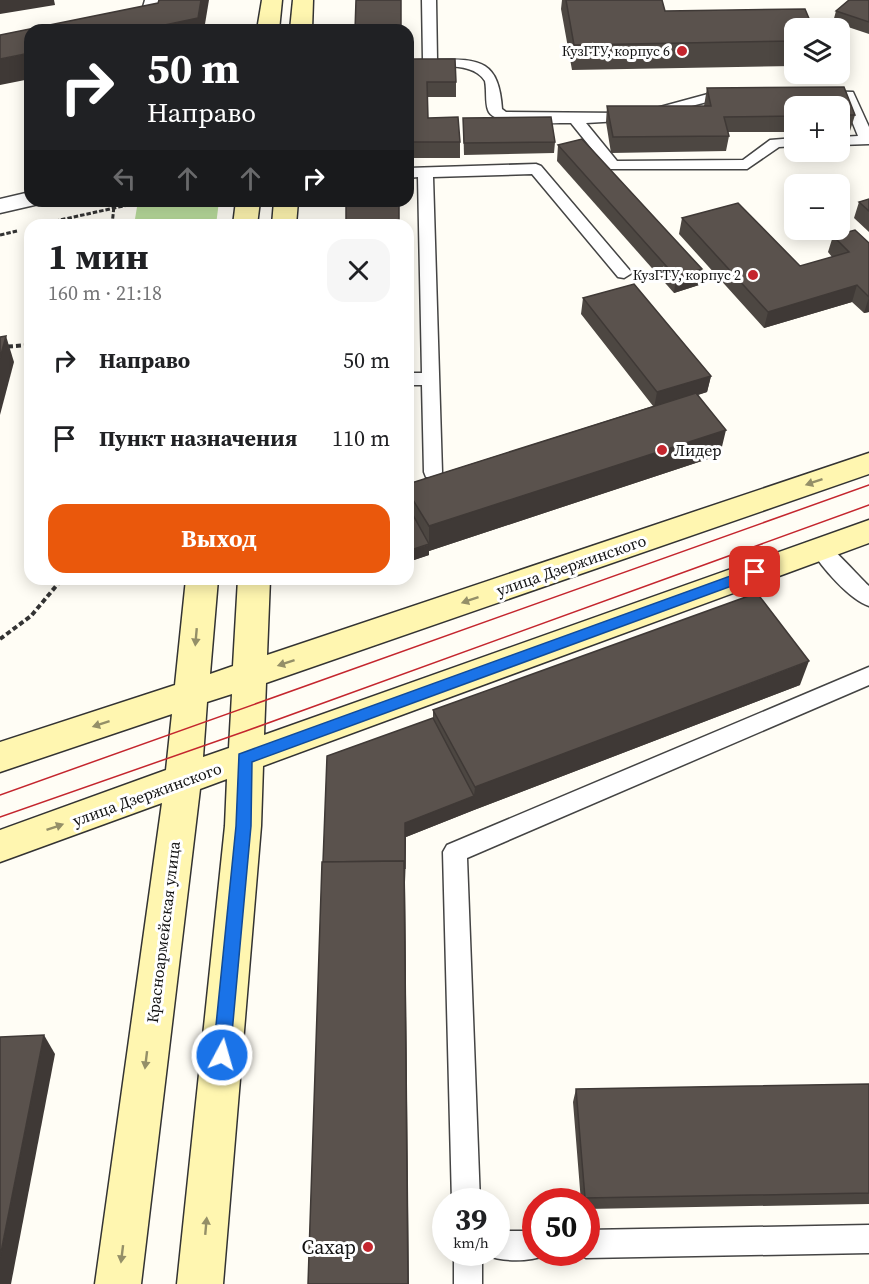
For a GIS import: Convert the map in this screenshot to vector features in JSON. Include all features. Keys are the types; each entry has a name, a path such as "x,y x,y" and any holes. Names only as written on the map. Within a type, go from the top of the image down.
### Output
{"street":[{"path":"269,24 272,0"},
{"path":"301,24 303,0"},
{"path":"0,206 24,200"},
{"name":"улица Дзержинского","path":"0,757 249,675 869,463"},
{"name":"улица Дзержинского","path":"0,846 869,531"},
{"name":"Красноармейская улица","path":"118,1284 183,780 201,585"},
{"path":"200,1284 243,826 244,758 254,585"}],"lane":[{"path":"145,24 152,0"},
{"path":"429,0 430,65"},
{"path":"414,65 469,64 485,70 492,80 495,110 502,116 636,116 659,112 699,97 748,95"},
{"path":"804,95 848,96"},
{"path":"850,100 867,140 850,141"},
{"path":"574,117 613,166 747,164 775,143 784,143"},
{"path":"433,472 430,379 416,172 536,170 624,273"},
{"path":"414,380 430,379"},
{"path":"821,549 841,573 869,598"},
{"path":"466,1188 454,852 869,676"},
{"path":"600,1244 869,1239"},
{"path":"468,1266 468,1284"}],"path":[{"path":"66,219 110,207"},
{"path":"0,346 24,345"},
{"path":"0,639 31,616 57,585"}],"green space":[{"path":"137,207 218,207 217,219 135,219"}],"building":[{"path":"159,0 201,0 198,18 170,24 54,24 158,3"},
{"path":"356,0 401,0 401,24 355,24"},
{"path":"566,0 662,0 665,11 805,9 809,18 784,18 784,41 574,45"},
{"path":"849,0 869,0 869,22 836,11"},
{"path":"24,30 24,54 0,59 0,35"},
{"path":"414,59 455,59 456,82 427,82 428,118 458,117 460,142 414,142"},
{"path":"844,87 848,96 784,96 784,116 724,117 729,136 613,137 607,106 711,106 707,88"},
{"path":"850,102 855,115 850,115"},
{"path":"551,117 555,142 464,143 463,118"},
{"path":"582,139 702,269 676,277 558,145"},
{"path":"869,199 869,211 859,202"},
{"name":"КузГТУ, корпус 2","path":"738,203 800,266 849,252 837,240 850,240 850,231 855,230 869,243 869,297 857,285 768,312 682,218"},
{"path":"346,207 399,207 399,219 346,219"},
{"path":"634,284 711,376 657,392 583,298"},
{"path":"6,336 0,358 0,337"},
{"path":"696,393 726,430 429,526 414,502 414,482"},
{"path":"414,517 429,544 414,549"},
{"path":"757,593 809,661 475,787 433,710"},
{"path":"433,718 474,796 405,823 405,869 404,861 323,862 327,756"},
{"path":"404,861 408,1284 308,1284 322,862"},
{"path":"44,1035 0,1257 0,1037"},
{"path":"869,1084 869,1193 600,1198 600,1188 584,1188 576,1089"}],"tram line":[{"path":"0,795 869,485"},
{"path":"0,817 246,731 869,505"}],"place":[{"name":"КузГТУ, корпус 6","path":"682,51"},
{"name":"КузГТУ, корпус 2","path":"753,275"},
{"name":"Лидер","path":"662,450"},
{"name":"Сахар","path":"368,1247"}],"route":[{"path":"222,1055 243,826 244,758 755,572"}]}
